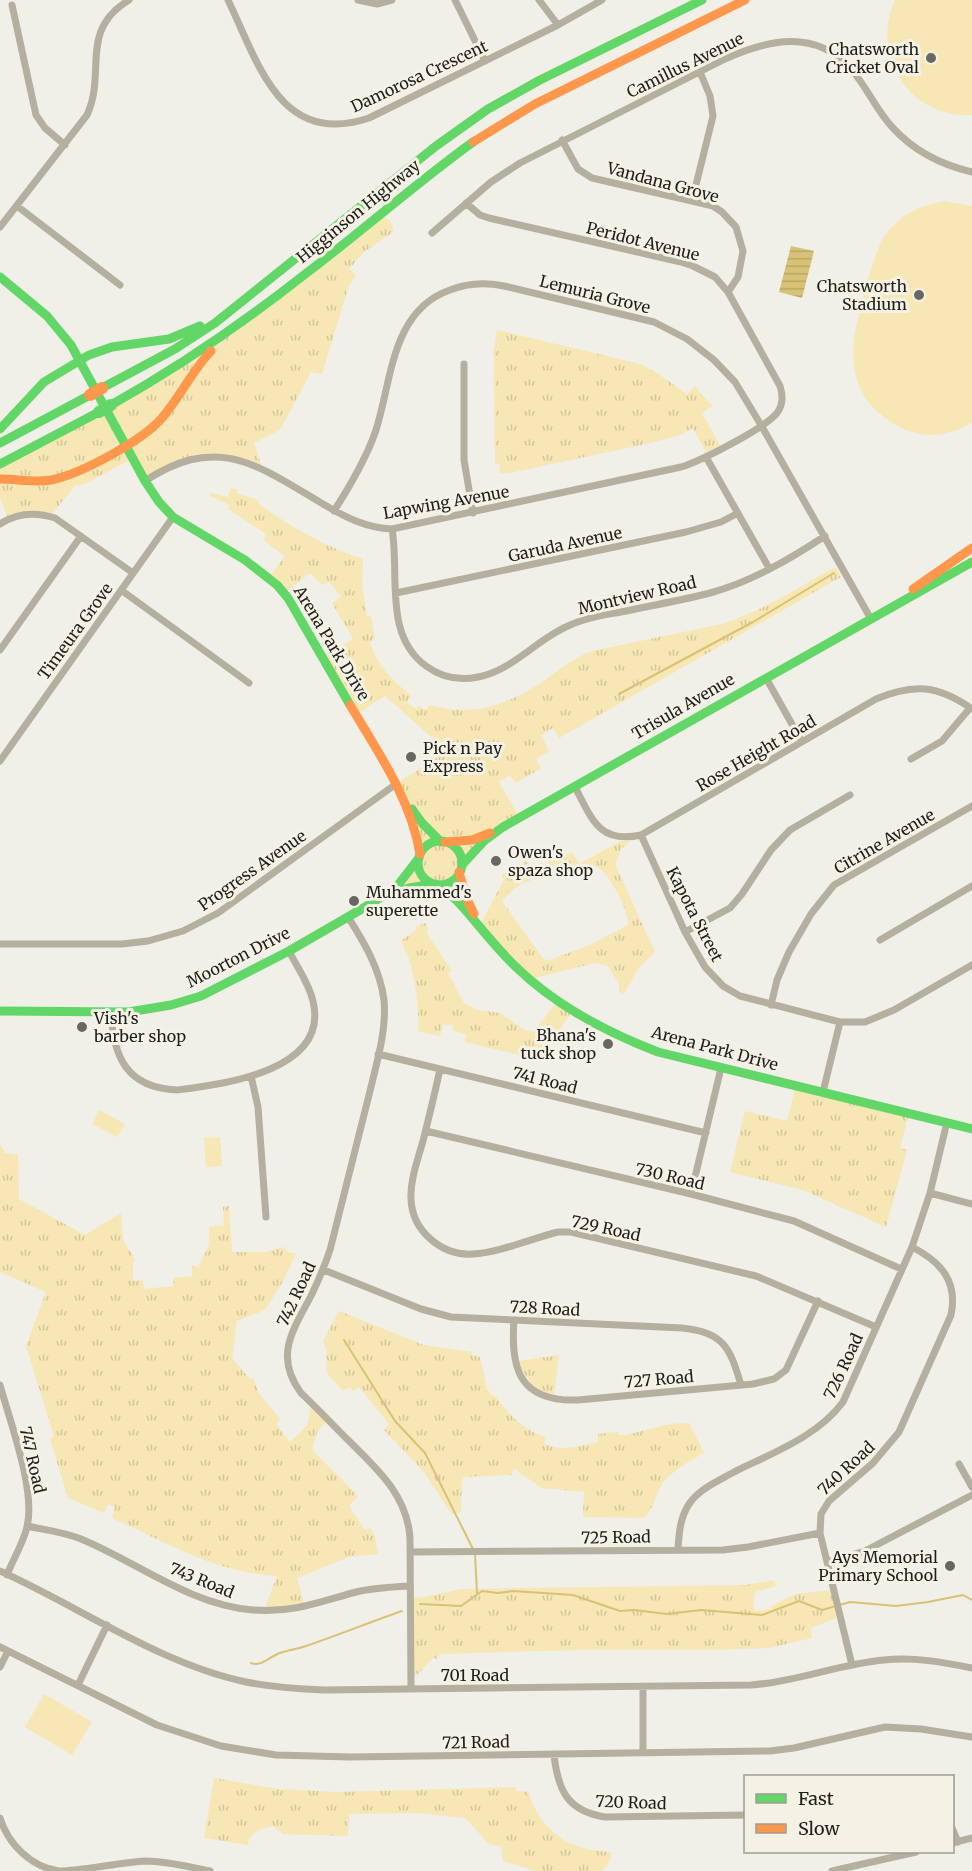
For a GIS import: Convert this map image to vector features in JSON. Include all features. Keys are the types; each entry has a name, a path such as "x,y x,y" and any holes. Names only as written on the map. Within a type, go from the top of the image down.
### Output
{"main road":[{"name":"Higginson Highway","path":"0,464 101,400 215,323 436,146 488,109 540,80 702,0"},
{"name":"Higginson Highway","path":"0,443 101,400 196,355 305,275 453,156 510,118 745,0"},
{"path":"0,429 44,382 80,360 105,348 156,342 188,332 232,306 280,273"},
{"path":"0,479 40,482 58,479 146,434 158,423 191,373 210,352 305,275"},
{"name":"Arena Park Drive","path":"0,277 47,316 65,337 159,502 173,517 245,560 277,585 288,598 422,824 458,852 466,897 483,933"},
{"name":"Trisula Avenue","path":"875,616 972,548"},
{"name":"Trisula Avenue","path":"443,842 472,840 503,827 972,562"},
{"name":"Arena Park Drive","path":"398,787 416,828 420,872 424,878 461,905 498,950 534,984 579,1017 647,1048 972,1129"},
{"name":"Trisula Avenue","path":"461,869 484,841 503,827"},
{"path":"420,856 429,845 443,842"},
{"name":"Moorton Drive","path":"0,1011 138,1011 185,1002 220,988 372,903 398,885 420,856"},
{"path":"436,885 452,881 461,869"},
{"name":"Moorton Drive","path":"372,903 401,890 436,885"}],"street":[{"path":"0,227 87,115 94,96 96,51 102,29 115,9 129,0"},
{"name":"Damorosa Crescent","path":"228,0 272,90 290,108 320,122 354,123 369,118 558,25 593,3 602,0"},
{"path":"358,0 377,4 392,0"},
{"path":"454,0 485,61"},
{"path":"539,0 558,25"},
{"path":"12,5 36,115 45,128 65,145"},
{"name":"Camillus Avenue","path":"432,233 507,170 562,140 745,50 772,42 794,41 819,47 841,60 850,68 884,118 902,136 937,160 972,172"},
{"path":"692,201 712,116 710,96 700,72"},
{"name":"Vandana Grove","path":"562,140 578,169 592,178 713,206 722,212 736,227 743,251 738,277 728,292"},
{"name":"Peridot Avenue","path":"466,203 480,215 489,218 693,266 715,277 728,292 782,392 778,412 761,425"},
{"path":"17,206 120,285"},
{"name":"Lemuria Grove","path":"334,511 367,454 382,409 397,347 408,323 424,304 444,292 484,283 504,286 640,317 670,330 701,349 723,368 735,382 825,536 875,616"},
{"path":"464,364 464,460 473,513"},
{"name":"Lapwing Avenue","path":"145,481 162,471 190,460 214,456 235,458 262,469 362,525 392,529 664,472 706,457 761,425"},
{"path":"706,457 768,568"},
{"name":"Garuda Avenue","path":"396,593 694,530 721,522 738,513"},
{"path":"0,524 17,516 44,515 66,525 133,573"},
{"name":"Timeura Grove","path":"0,761 173,517"},
{"name":"Montview Road","path":"392,529 401,633 416,657 425,665 446,676 467,679 501,668 554,633 579,621 710,593 740,583 825,536"},
{"path":"0,650 81,536"},
{"path":"121,590 249,683"},
{"path":"766,678 802,742"},
{"name":"Rose Height Road","path":"641,835 876,699 900,691 923,688 945,693 971,708"},
{"path":"910,759 942,741 971,708"},
{"path":"576,786 594,820 602,830 614,836 641,835"},
{"name":"Progress Avenue","path":"0,944 122,944 167,937 190,929 239,899 398,787"},
{"path":"686,932 723,913 735,904 765,857 783,836 799,824 850,795"},
{"name":"Citrine Avenue","path":"771,1005 777,980 789,952 811,914 834,885 972,806"},
{"name":"Kapota Street","path":"641,835 686,932 705,967 723,986 740,996 840,1022 864,1022 876,1019 972,965"},
{"path":"880,940 972,886"},
{"name":"742 Road","path":"348,917 364,943 380,979 384,1011 378,1054 330,1250 324,1270 292,1333 287,1350 288,1367 301,1393 380,1472 396,1491 403,1506 409,1527 411,1689"},
{"path":"111,1012 116,1050 124,1065 145,1083 166,1090 177,1090 251,1076 276,1066 296,1054 307,1041 313,1025 315,1012 313,999 289,951"},
{"path":"823,1092 840,1022"},
{"name":"741 Road","path":"378,1054 706,1133"},
{"path":"691,1194 721,1068"},
{"name":"729 Road","path":"440,1069 411,1192 412,1209 418,1224 427,1236 447,1250 477,1254 558,1232 571,1232 756,1276 876,1327"},
{"path":"251,1076 258,1107 266,1217"},
{"name":"726 Road","path":"678,1549 682,1518 689,1504 699,1493 808,1434 835,1413 848,1392 912,1247 930,1193 946,1122"},
{"name":"730 Road","path":"426,1131 794,1221 902,1269"},
{"path":"930,1193 972,1204"},
{"name":"740 Road","path":"852,1665 820,1533 821,1514 829,1501 873,1463 899,1432 951,1315 954,1303 947,1276 930,1258 912,1247"},
{"name":"728 Road","path":"324,1270 441,1315 703,1330 719,1339 730,1351 741,1385"},
{"name":"727 Road","path":"514,1320 513,1352 517,1368 529,1386 551,1399 578,1400 741,1385 774,1379 786,1370 818,1301"},
{"name":"747 Road","path":"0,1385 26,1481 29,1510 27,1526 4,1573"},
{"path":"959,1464 972,1487"},
{"path":"827,1562 866,1551 972,1495"},
{"name":"743 Road","path":"27,1526 77,1537 188,1592 237,1608 284,1610 312,1606 372,1589 410,1586"},
{"name":"725 Road","path":"410,1552 748,1548 820,1533"},
{"name":"701 Road","path":"4,1573 188,1664 244,1682 305,1689 763,1684 885,1660 919,1659 972,1668"},
{"path":"78,1685 106,1625"},
{"name":"721 Road","path":"0,1647 157,1725 221,1746 276,1755 350,1757 554,1755 779,1750 892,1727 972,1737"},
{"path":"0,1667 8,1651"},
{"path":"643,1687 643,1753"},
{"name":"720 Road","path":"554,1755 557,1778 563,1793 580,1809 594,1816 622,1818 744,1815"},
{"path":"0,1818 7,1835 21,1852 40,1864 59,1871 142,1861 173,1868 210,1871"},
{"path":"955,1842 972,1838"},
{"path":"832,1871 908,1853"}],"green space":[{"name":"Chatsworth Cricket Oval","path":"895,0 972,0 972,115 950,113 930,106 913,95 900,80 892,62 888,42 889,21"},
{"name":"Chatsworth Stadium","path":"944,201 972,206 972,423 935,435 901,428 875,410 868,402 860,389 856,375 854,339 871,268 886,234 898,221 912,212"},
{"path":"382,214 392,224 393,232 364,252 349,269 356,275 349,285 322,374 311,372 280,430 254,443 263,470 235,459 189,460 145,481 133,458 83,485 76,484 50,517 9,520 0,498 0,465 163,377"},
{"path":"497,330 640,364 687,394 695,386 712,406 702,413 720,445 706,452 693,428 680,435 655,442 510,473 500,473 499,464 495,463 494,351"},
{"path":"231,488 238,490 237,493 258,500 258,503 295,528 363,559 362,584 367,616 371,616 375,639 370,642 376,658 386,672 411,695 407,703 416,709 419,706 426,710 429,705 471,710 497,705 523,694 584,654 737,619 766,606 835,567 841,577 559,738 553,728 541,735 549,751 536,759 541,768 516,783 510,776 499,782 520,818 503,828 463,866 465,889 480,925 504,880 502,874 527,861 533,872 550,866 543,852 556,844 564,856 572,852 579,864 621,841 631,841 621,849 615,864 655,952 638,969 624,994 619,991 619,984 608,966 595,963 530,979 440,886 416,888 398,884 420,854 396,784 447,751 385,696 358,713 324,656 353,639 332,603 341,597 329,582 322,585 310,573 285,593 269,577 285,556 264,541 266,534 228,509 230,505 210,496 211,493 228,497","holes":["596,866 601,869 622,902 628,925 590,945 547,961 502,901 511,891 533,879"]},
{"path":"425,923 429,929 426,932 452,971 448,974 464,1003 477,1010 500,1013 525,1030 534,1032 557,1001 572,1011 540,1060 465,1042 466,1034 452,1030 453,1026 443,1024 440,1036 418,1031 414,979 402,940 416,930 416,927"},
{"path":"796,1085 909,1113 900,1148 907,1150 886,1227 803,1190 730,1172 745,1111 787,1121"},
{"path":"99,1110 125,1124 117,1137 92,1124"},
{"path":"220,1137 222,1166 206,1167 204,1138"},
{"path":"0,1144 5,1153 18,1155 19,1199 85,1235 121,1213 123,1240 135,1259 133,1281 143,1280 144,1289 174,1286 173,1278 192,1276 192,1266 199,1266 209,1245 209,1227 224,1225 223,1207 229,1206 232,1252 265,1252 283,1247 288,1252 296,1254 265,1310 237,1321 232,1358 250,1379 254,1378 258,1392 280,1419 276,1424 290,1442 306,1425 313,1404 328,1420 318,1430 312,1450 358,1496 349,1506 365,1530 371,1528 378,1554 349,1557 297,1578 305,1607 264,1610 277,1576 255,1574 212,1563 112,1518 115,1507 108,1504 104,1513 68,1498 50,1439 54,1436 26,1346 46,1292 0,1272"},
{"path":"339,1311 424,1345 472,1352 472,1355 480,1357 487,1389 523,1426 546,1437 544,1444 558,1448 571,1447 598,1442 598,1434 618,1432 619,1435 626,1435 670,1424 689,1423 704,1453 666,1479 644,1518 583,1517 584,1492 542,1488 513,1468 512,1475 462,1477 461,1512 452,1515 424,1472 384,1430 389,1424 359,1387 354,1391 349,1387 343,1391 327,1373 326,1348 323,1341"},
{"path":"559,1355 554,1395 536,1387 524,1373 518,1361"},
{"path":"774,1580 776,1586 755,1592 753,1603 755,1611 772,1609 771,1606 796,1594 833,1590 839,1617 811,1628 812,1638 769,1648 439,1654 438,1659 433,1658 417,1675 411,1677 410,1597 420,1598 462,1589 746,1585"},
{"path":"44,1694 92,1722 72,1755 25,1727"},
{"path":"214,1778 278,1789 336,1792 516,1787 516,1791 528,1792 541,1818 559,1836 582,1847 611,1852 611,1859 602,1871 536,1871 503,1861 501,1846 490,1845 465,1818 418,1813 349,1814 348,1836 283,1834 273,1826 253,1834 248,1845 204,1838"}],"shaded area":[{"path":"791,246 814,251 802,298 779,292"}],"waterway":[{"path":"619,694 753,622 834,573"},
{"path":"344,1340 395,1421 425,1453 473,1549"},
{"path":"475,1554 477,1593"},
{"path":"420,1604 461,1606 482,1591 498,1593 513,1591 573,1595 620,1611 634,1610 667,1614 701,1610 762,1615 799,1601 822,1610 850,1602 896,1606 963,1595 972,1600"},
{"path":"251,1663 262,1663 280,1653 318,1642 402,1611"}],"traffic: fast":[{"path":"102,388 175,349 215,323 436,146 488,109 540,80 702,0"},
{"path":"111,405 186,360 258,310 473,142"},
{"path":"0,277 47,316 71,345 145,481 159,502 173,517 245,560 277,585 288,598 350,705"},
{"path":"0,429 44,382 89,355 112,347 169,339 200,326"},
{"path":"0,443 90,395"},
{"path":"99,412 111,405"},
{"path":"0,464 99,412"},
{"path":"462,865 484,841 503,827 972,562"},
{"path":"412,809 441,842"},
{"path":"440,841 455,848 462,863 455,878 440,885 425,878 418,863 425,848 440,841"},
{"path":"0,1011 129,1012 171,1005 201,996 289,951 372,903 398,885 419,858"},
{"path":"391,895 409,888 433,884"},
{"path":"440,885 531,981 582,1017 620,1036 658,1052 972,1129"}],"traffic: slow":[{"path":"473,142 535,104 745,0"},
{"path":"0,479 45,481 64,477 126,446 162,418 211,351"},
{"path":"90,395 102,388"},
{"path":"913,589 972,548"},
{"path":"350,705 401,795 416,834 420,854"},
{"path":"445,842 472,840 490,833"},
{"path":"459,872 466,897 474,914"}],"place":[{"name":"Chatsworth Cricket Oval","path":"931,58"},
{"name":"Chatsworth Stadium","path":"919,295"},
{"name":"Pick n Pay Express","path":"411,757"},
{"name":"Owen's spaza shop","path":"496,861"},
{"name":"Muhammed's superette","path":"354,901"},
{"name":"Vish's barber shop","path":"82,1027"},
{"name":"Bhana's tuck shop","path":"608,1044"},
{"name":"Ays Memorial Primary School","path":"950,1566"}]}
